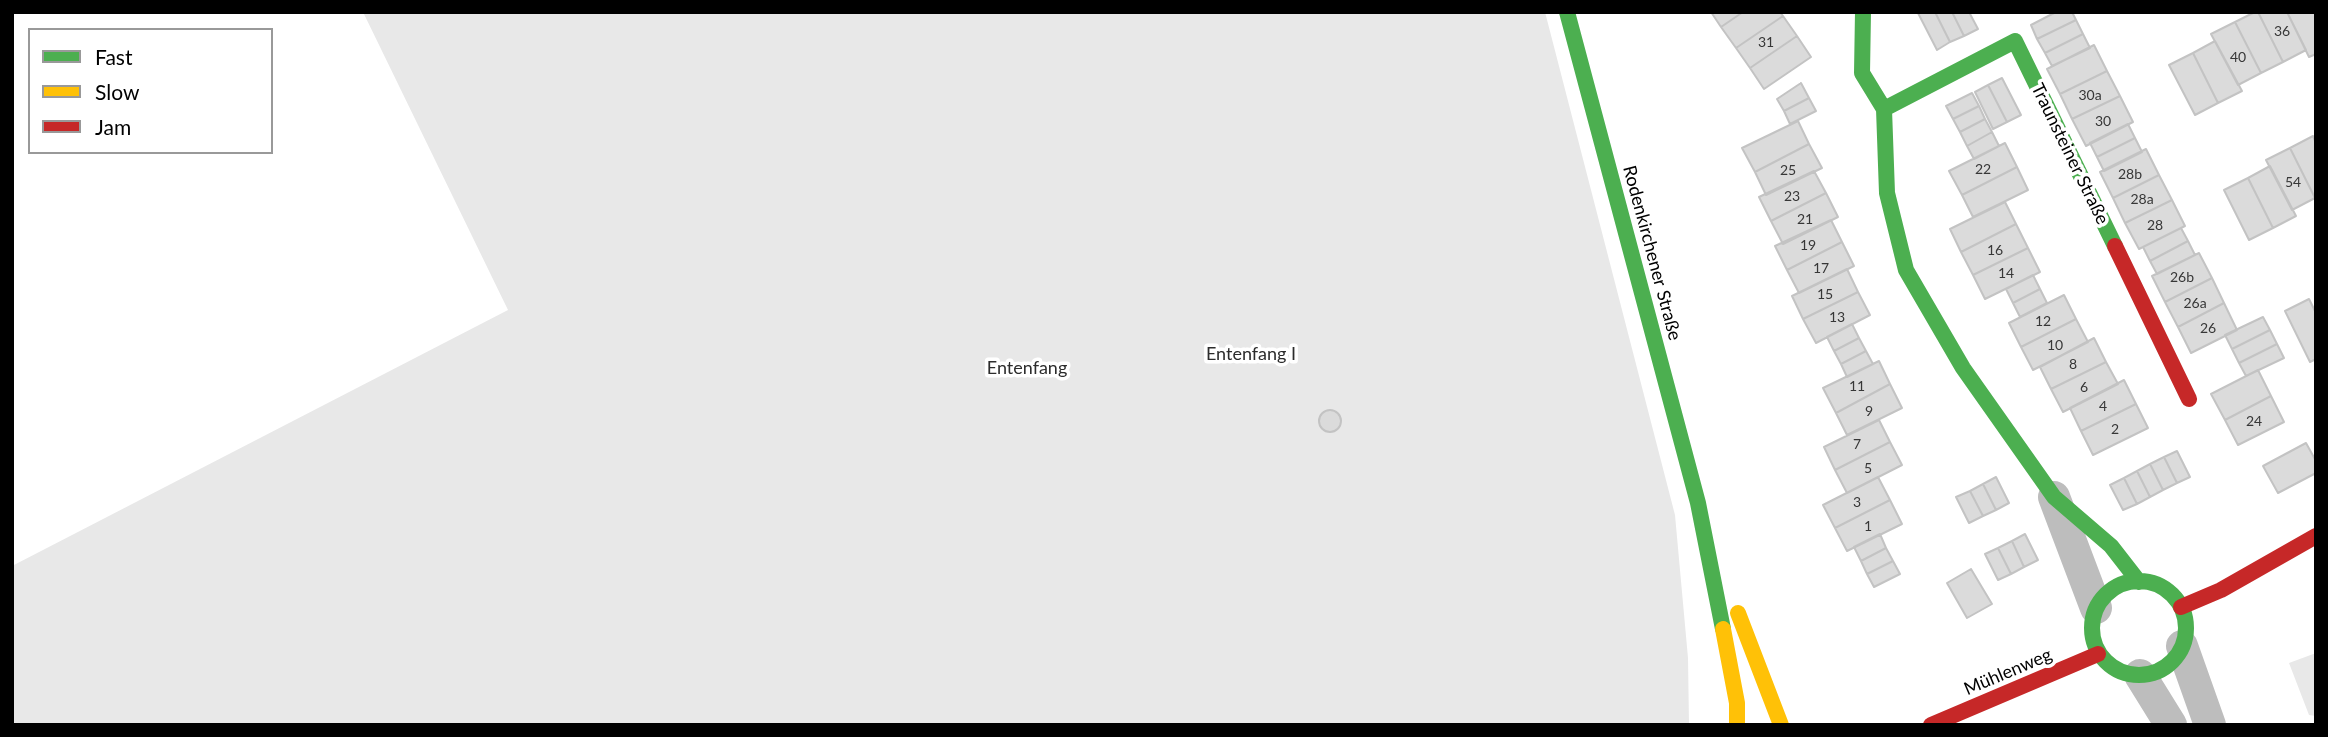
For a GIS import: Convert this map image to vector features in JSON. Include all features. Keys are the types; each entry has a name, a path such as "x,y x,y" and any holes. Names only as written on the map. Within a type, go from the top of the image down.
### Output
{"street":[{"name":"Rodenkirchener Straße","path":"1567,12 1698,503 1737,703 1737,725"},
{"path":"1863,12 1862,73 1884,108 1886,193 1906,270 1964,368 2054,497 2096,608"},
{"name":"Traunsteiner Straße","path":"1884,108 2015,41 2189,399"},
{"path":"2054,497 2111,546 2139,582"},
{"name":"Rodenkirchener Straße","path":"1698,503 1782,725"},
{"path":"2181,607 2221,590 2316,536"},
{"path":"2139,582 2158,585 2169,592 2181,607 2186,626 2182,646 2173,660 2160,671 2129,675 2115,669 2098,653 2092,631 2096,608 2105,595 2117,587 2139,582"},
{"path":"2182,646 2210,725"},
{"name":"Mühlenweg","path":"1931,725 2098,653"},
{"path":"2140,675 2171,725"}],"green space":[{"name":"Entenfang","path":"363,12 1545,12 1675,515 1688,658 1689,725 12,725 12,566 508,310"},
{"path":"2316,653 2316,716 2309,715 2289,663"}],"building":[{"path":"1711,12 1743,12 1721,27"},
{"path":"1743,12 1780,12 1783,16 1736,48 1721,27"},
{"path":"1935,12 1950,42 1937,50 1918,13"},
{"path":"1935,12 1952,12 1964,36 1950,42"},
{"path":"1952,12 1969,12 1978,29 1964,36"},
{"path":"2056,12 2072,12 2076,20 2037,39 2031,25"},
{"path":"2258,12 2283,62 2261,73 2235,22"},
{"path":"2258,12 2287,12 2306,50 2283,62"},
{"path":"2287,12 2316,12 2316,54 2309,57"},
{"path":"1783,16 1797,36 1750,68 1736,48"},
{"path":"2076,20 2083,34 2045,53 2037,39"},
{"path":"2235,22 2261,73 2238,85 2211,34"},
{"path":"2083,34 2090,48 2052,66 2045,53"},
{"path":"1797,36 1811,57 1764,89 1750,68"},
{"path":"2215,41 2242,91 2218,103 2193,53"},
{"path":"2094,45 2107,71 2060,94 2047,69"},
{"path":"2193,53 2218,103 2195,115 2169,65"},
{"path":"2107,71 2120,96 2072,119 2060,94"},
{"path":"2002,78 2021,115 2007,122 1988,85"},
{"path":"1801,83 1809,98 1784,111 1777,99"},
{"path":"1988,85 2007,122 1993,129 1975,92"},
{"path":"1972,93 1979,106 1953,119 1946,106"},
{"path":"2120,96 2133,122 2086,146 2072,119"},
{"path":"1809,98 1816,111 1790,124 1784,111"},
{"path":"1979,106 1985,119 1960,132 1953,119"},
{"path":"1985,119 1992,132 1967,146 1960,132"},
{"path":"1798,121 1809,144 1755,172 1742,148"},
{"path":"2128,124 2135,138 2097,157 2090,143"},
{"path":"1992,132 1999,146 1974,159 1967,146"},
{"path":"2313,136 2316,143 2315,198 2290,148"},
{"path":"2135,138 2142,152 2104,171 2097,157"},
{"path":"2005,143 2017,167 1962,195 1949,171"},
{"path":"1809,144 1822,168 1766,195 1755,172"},
{"path":"2290,148 2315,198 2292,210 2266,160"},
{"path":"2146,149 2159,175 2113,198 2100,172"},
{"path":"2270,166 2296,216 2273,228 2248,178"},
{"path":"2017,167 2028,190 1973,217 1962,195"},
{"path":"1814,171 1826,193 1771,221 1759,197"},
{"path":"2159,175 2172,200 2125,223 2113,198"},
{"path":"2248,178 2273,228 2249,240 2224,190"},
{"path":"1826,193 1838,217 1783,244 1771,221"},
{"path":"2172,200 2185,226 2139,249 2125,223"},
{"path":"2005,202 2016,224 1961,252 1950,229"},
{"path":"1831,220 1842,242 1787,270 1775,246"},
{"path":"2016,224 2028,248 1973,275 1961,252"},
{"path":"2181,228 2188,241 2150,261 2143,247"},
{"path":"2188,241 2195,255 2157,274 2150,261"},
{"path":"1842,242 1854,266 1799,293 1787,270"},
{"path":"2028,248 2040,272 1985,299 1973,275"},
{"path":"2199,253 2212,278 2165,302 2152,276"},
{"path":"1847,269 1858,292 1803,319 1792,296"},
{"path":"2033,275 2040,289 2013,303 2006,289"},
{"path":"2212,278 2224,303 2178,327 2165,302"},
{"path":"2040,289 2047,303 2020,317 2013,303"},
{"path":"1858,292 1870,315 1816,343 1803,319"},
{"path":"2064,295 2076,319 2021,347 2009,323"},
{"path":"2309,299 2316,313 2316,359 2310,362 2285,311"},
{"path":"2224,303 2237,330 2191,353 2178,327"},
{"path":"2263,317 2270,330 2232,349 2225,335"},
{"path":"2076,319 2088,342 2033,370 2021,347"},
{"path":"1852,324 1859,338 1834,351 1827,337"},
{"path":"2270,330 2277,344 2239,363 2232,349"},
{"path":"1859,338 1866,351 1841,364 1834,351"},
{"path":"2094,338 2106,362 2051,389 2040,367"},
{"path":"2277,344 2284,358 2246,376 2239,363"},
{"path":"1866,351 1873,364 1847,377 1841,364"},
{"path":"1879,361 1890,384 1836,413 1823,388"},
{"path":"2106,362 2118,384 2063,412 2051,389"},
{"path":"2258,370 2271,396 2225,420 2211,394"},
{"path":"2124,380 2136,404 2081,431 2070,408"},
{"path":"1890,384 1902,408 1847,435 1836,413"},
{"path":"2271,396 2284,422 2238,445 2225,420"},
{"path":"2136,404 2148,428 2093,455 2081,431"},
{"path":"1326,410 1334,410 1341,417 1341,425 1334,432 1326,432 1319,425 1319,417"},
{"path":"1879,420 1890,442 1835,470 1824,447"},
{"path":"1890,442 1902,465 1847,493 1835,470"},
{"path":"2306,443 2316,461 2316,473 2278,493 2263,466"},
{"path":"2177,451 2190,477 2177,483 2164,457"},
{"path":"2164,457 2177,483 2163,490 2150,464"},
{"path":"2150,464 2163,490 2150,497 2137,471"},
{"path":"2137,471 2150,497 2137,504 2124,478"},
{"path":"1878,477 1890,500 1835,528 1823,505"},
{"path":"1996,477 2009,503 1996,510 1983,484"},
{"path":"2124,478 2137,504 2123,510 2110,485"},
{"path":"1983,484 1996,510 1983,516 1970,491"},
{"path":"1970,491 1983,516 1969,523 1956,497"},
{"path":"1890,500 1902,524 1847,551 1835,528"},
{"path":"1880,534 1886,548 1861,561 1854,547"},
{"path":"2025,534 2038,560 2024,567 2012,541"},
{"path":"2012,541 2024,567 2011,574 1998,548"},
{"path":"1886,548 1893,561 1867,574 1861,561"},
{"path":"1998,548 2011,574 1998,580 1985,554"},
{"path":"1893,561 1900,574 1874,587 1867,574"},
{"path":"1971,569 1992,604 1967,618 1947,583"}],"traffic: fast":[{"path":"1567,12 1698,503 1723,629"},
{"path":"1863,12 1862,73 1884,109 1887,193 1906,270 1963,368 2054,497 2111,546 2139,582"},
{"path":"1884,109 2015,41 2115,246"},
{"path":"2139,581 2157,585 2172,595 2182,610 2186,628 2182,646 2172,661 2157,671 2139,675 2121,671 2106,661 2096,646 2092,628 2096,610 2106,595 2121,585 2139,581"}],"traffic: slow":[{"path":"1738,613 1781,725"},
{"path":"1723,629 1737,703 1737,725"}],"traffic: jam":[{"path":"2115,246 2189,399"},
{"path":"2181,607 2221,590 2316,536"},
{"path":"1931,725 2098,654"}],"park label":[{"name":"Entenfang I","path":"1251,354"}]}
